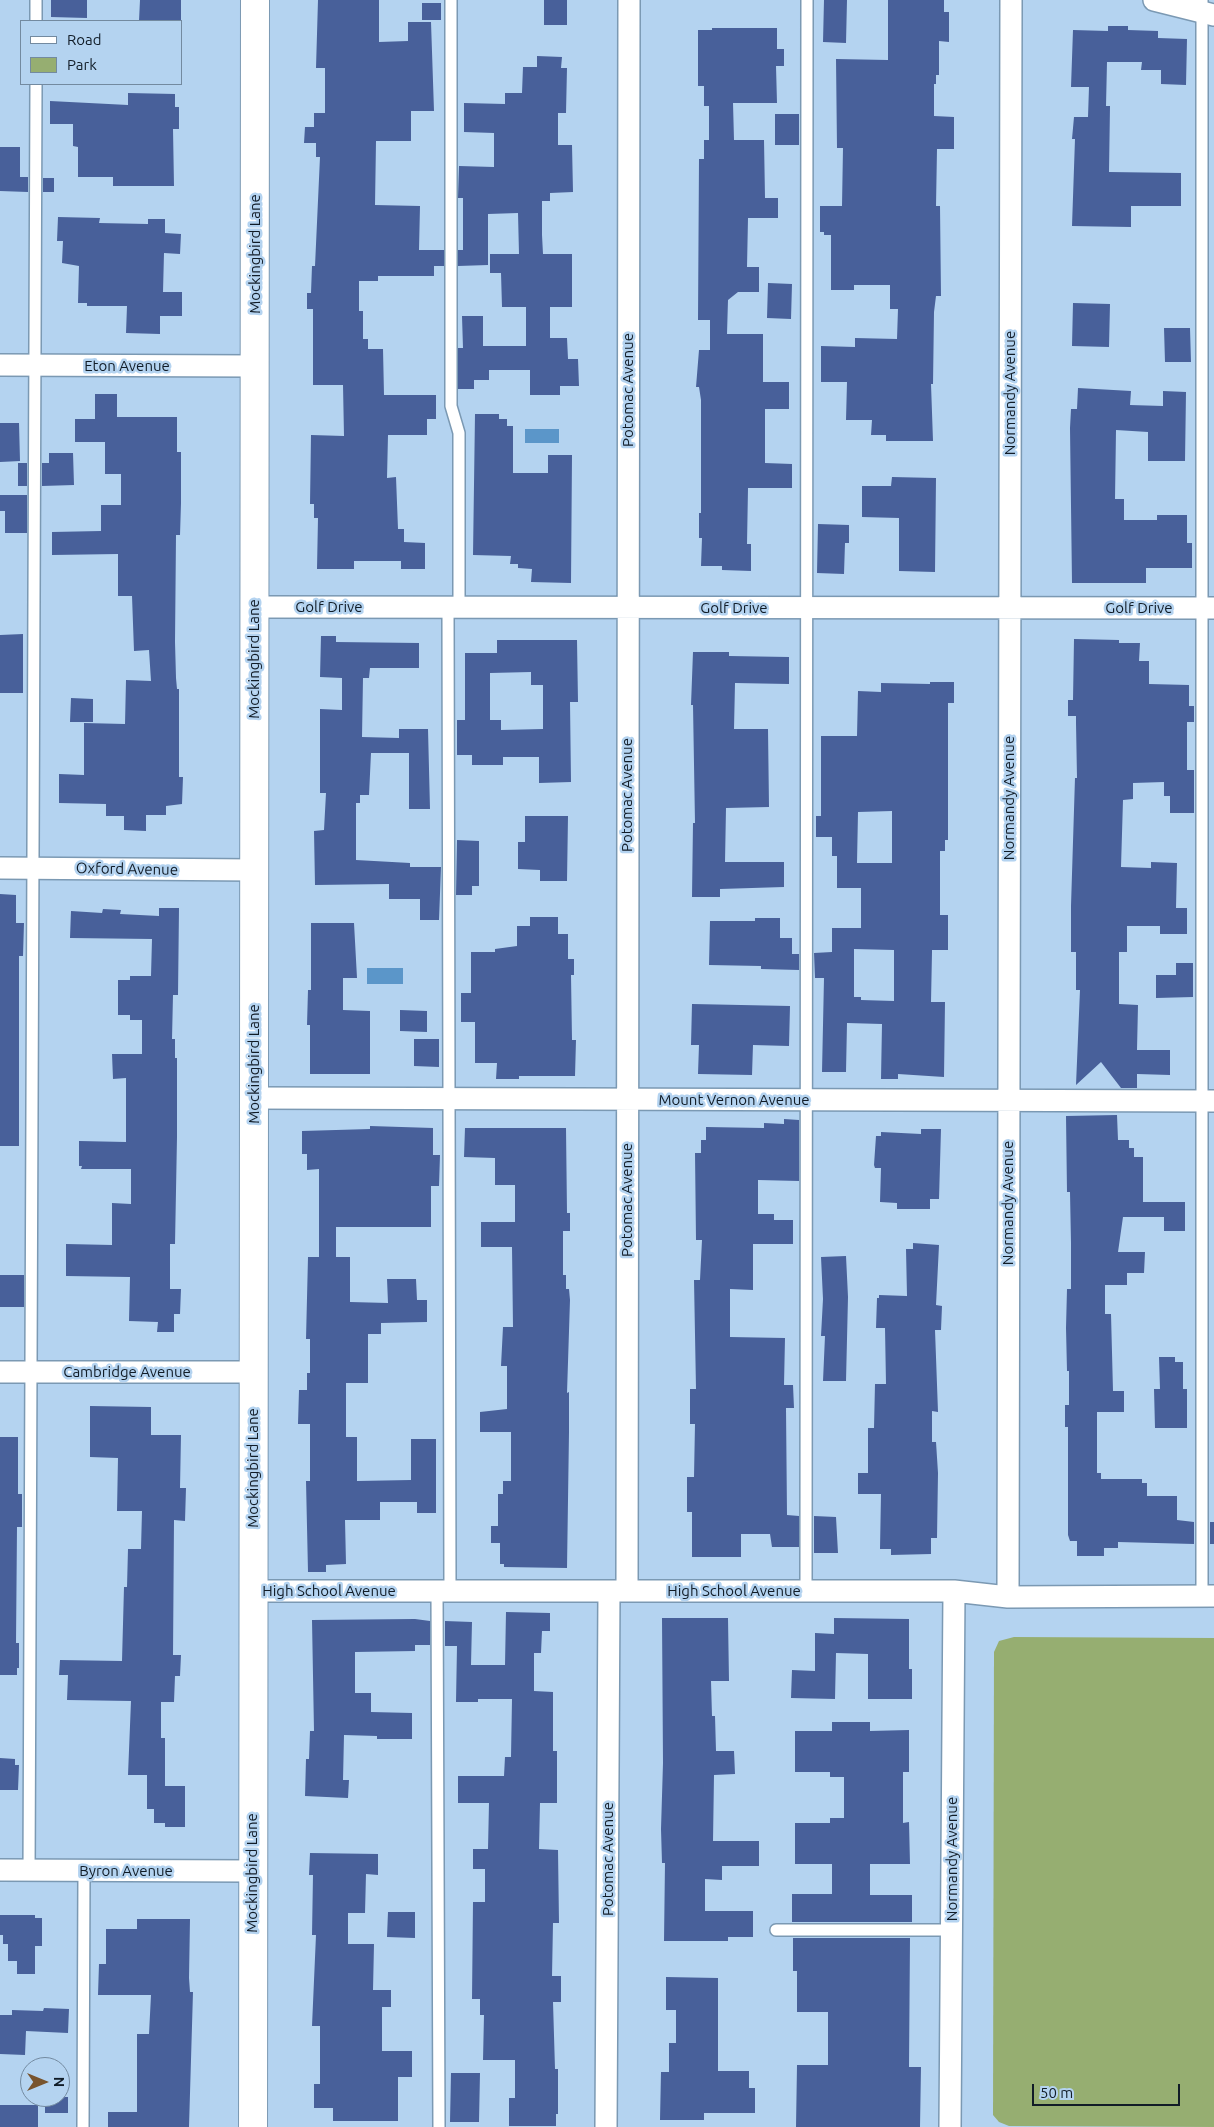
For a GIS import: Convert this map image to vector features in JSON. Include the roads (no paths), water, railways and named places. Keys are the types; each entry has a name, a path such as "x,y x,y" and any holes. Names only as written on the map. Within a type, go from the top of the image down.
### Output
{"main road":[{"name":"Mockingbird Lane","path":"253,2127 255,0"}],"street":[{"name":"Potomac Avenue","path":"606,2127 627,1099 629,0"},
{"name":"Normandy Avenue","path":"1008,1597 1011,0"},
{"path":"1154,0 1206,9"},
{"name":"Eton Avenue","path":"0,365 254,366"},
{"name":"Golf Drive","path":"254,607 1208,608"},
{"name":"Oxford Avenue","path":"0,868 254,870"},
{"name":"Mount Vernon Avenue","path":"254,1098 1008,1102 1208,1101"},
{"name":"Cambridge Avenue","path":"0,1372 253,1372"},
{"name":"High School Avenue","path":"253,1591 954,1591 1008,1597 1208,1596"},
{"name":"Normandy Avenue","path":"950,2127 954,1591"},
{"name":"Byron Avenue","path":"0,1870 252,1871"}],"lane":[{"path":"36,0 36,20"},
{"path":"439,2127 443,1591 450,1098 453,608 459,433 450,406 451,0"},
{"path":"806,1591 807,0"},
{"path":"1206,9 1208,1596"},
{"path":"29,1870 36,85"},
{"path":"83,2127 84,1871"},
{"path":"776,1930 952,1930"}],"water":[{"path":"525,429 559,429 559,443 525,443"},
{"path":"367,968 403,968 403,984 367,984"}]}
